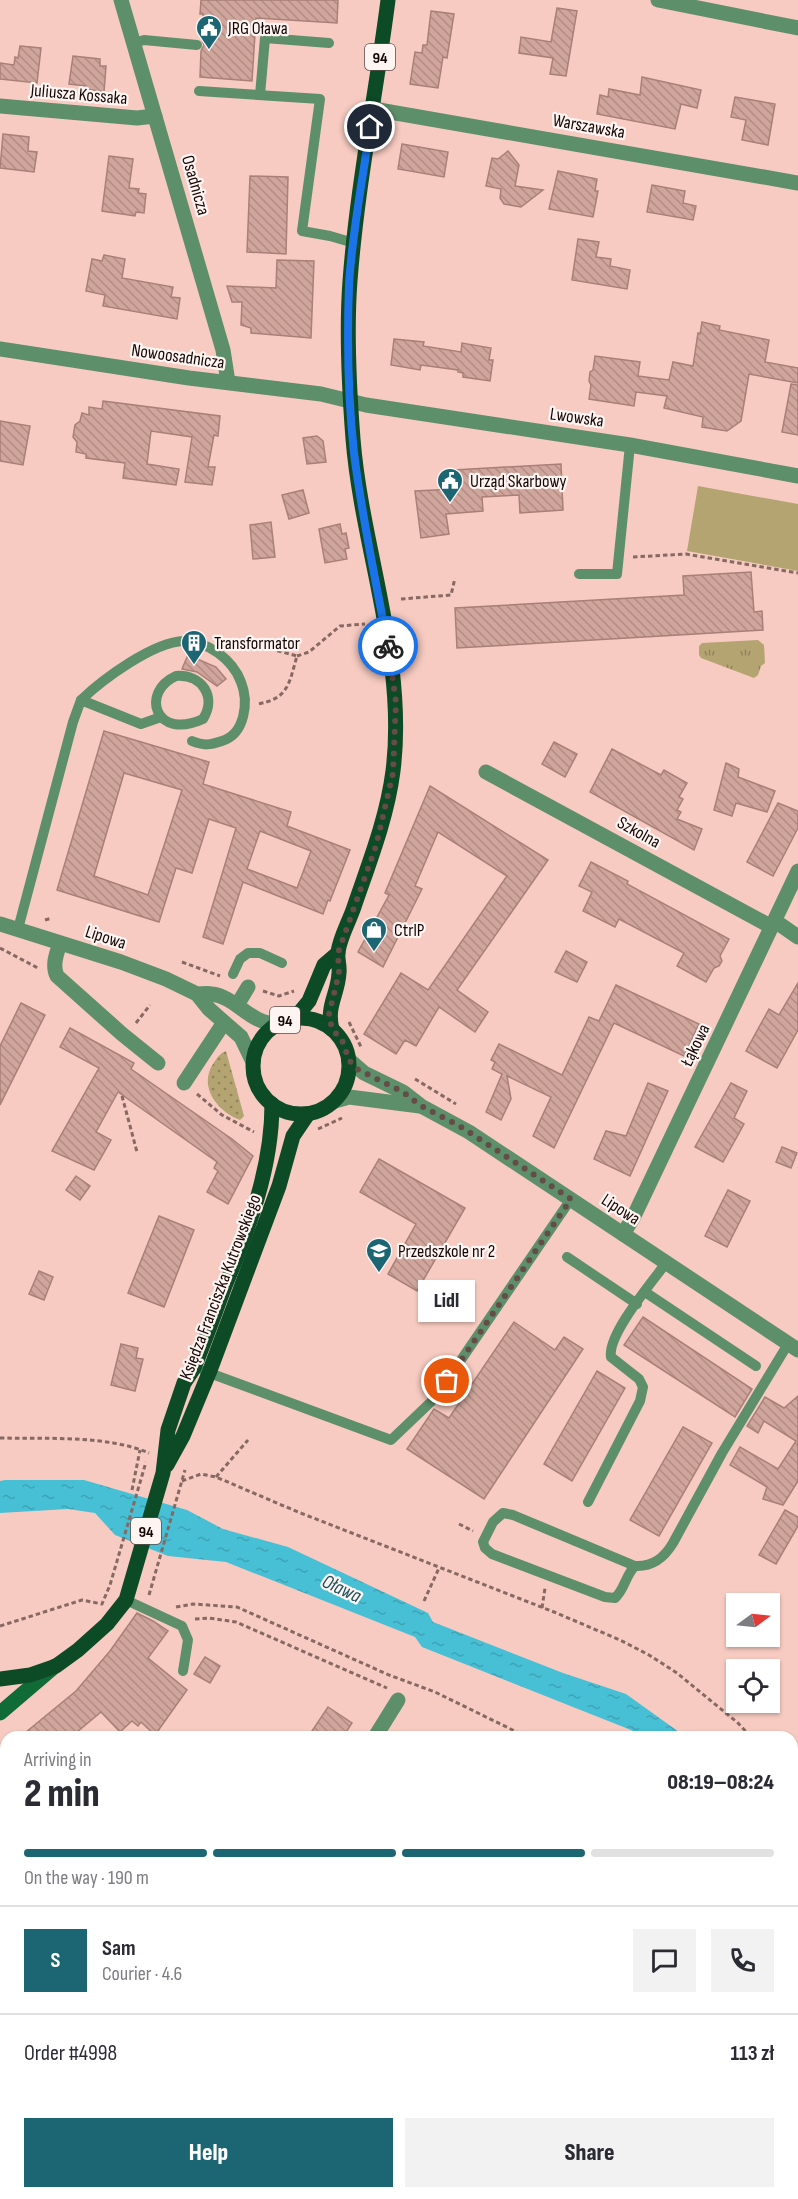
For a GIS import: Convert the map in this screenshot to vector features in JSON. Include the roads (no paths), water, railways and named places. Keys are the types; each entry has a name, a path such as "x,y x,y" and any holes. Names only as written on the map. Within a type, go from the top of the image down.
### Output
{"main road":[{"name":"94","path":"332,1029 329,1014 339,973 338,953 367,874 384,817 393,773 396,732 393,669 354,453 350,401 349,312 354,243 388,0"},
{"name":"94","path":"295,1018 309,1001 324,965 338,953"},
{"name":"94","path":"253,1062 260,1040 277,1024 295,1018 310,1018 332,1029"},
{"path":"253,1062 257,1086 272,1104 295,1114 308,1114 327,1107 335,1101 347,1082 349,1060 342,1040 332,1029"},
{"name":"Księdza Franciszka Kutrowskiego","path":"0,1713 107,1624 128,1594 163,1473 168,1430 184,1383 194,1368 245,1237 260,1192 272,1137 272,1104"},
{"name":"Księdza Franciszka Kutrowskiego","path":"163,1473 183,1436 209,1373 279,1186 291,1141 308,1114"},
{"name":"94","path":"0,1678 30,1675 56,1666"}],"street":[{"name":"Osadnicza","path":"121,0 223,350 228,382"},
{"path":"658,0 798,28"},
{"name":"Juliusza Kossaka","path":"0,106 137,118 155,116"},
{"name":"Warszawska","path":"373,109 798,183"},
{"name":"Nowoosadnicza","path":"0,349 321,394 350,401"},
{"name":"Lwowska","path":"350,401 630,445 798,476"},
{"name":"Szkolna","path":"486,772 798,937"},
{"name":"Łąkowa","path":"623,1234 633,1218 798,871"},
{"name":"Lipowa","path":"0,924 121,962 197,994 209,1009 241,1037 253,1062"},
{"path":"60,944 55,958 55,971 125,1036 158,1063"},
{"path":"239,1002 248,987"},
{"name":"Lipowa","path":"197,994 223,997 260,1021 277,1024"},
{"path":"184,1083 221,1027"},
{"name":"Lipowa","path":"349,1060 364,1073 403,1092 421,1106 464,1128 793,1347"},
{"name":"Lipowa","path":"335,1101 349,1097 421,1106"},
{"path":"378,1731 395,1696"}],"lane":[{"path":"260,95 265,38 329,43"},
{"path":"134,43 144,40 197,45"},
{"path":"199,91 320,99 302,231 354,243"},
{"path":"579,574 617,574 630,445"},
{"path":"18,929 73,722 81,700 100,682 115,672 165,646 184,641 201,644 217,652 232,666 242,682 244,717 236,732 229,739 203,746 192,741"},
{"path":"184,676 193,678 205,688 209,704 203,719 174,726 161,717 157,701 162,685 169,680 184,676"},
{"path":"81,700 141,724 161,717"},
{"path":"233,974 240,959 248,952 260,953 282,963"},
{"path":"194,1368 391,1440 435,1398 571,1199"},
{"path":"567,1257 637,1304"},
{"path":"588,1502 640,1401 643,1387 639,1379 611,1357 610,1351 621,1324 666,1263"},
{"path":"645,1292 756,1366"},
{"path":"635,1566 630,1571 621,1592 615,1598 605,1597 492,1554 485,1548 483,1542 493,1522 503,1513 513,1515 635,1566 645,1566 666,1554 722,1453 793,1347"},
{"path":"128,1594 182,1626 188,1640 183,1671"}],"water":[{"name":"Oława","path":"84,1480 187,1510 223,1529 288,1547 428,1613 433,1622 563,1673 626,1694 678,1731 632,1731 422,1647 415,1637 226,1562 168,1556 115,1535 95,1513 68,1509 0,1513 0,1481"}],"place":[{"name":"JRG Oława","path":"209,51"},
{"name":"Urząd Skarbowy","path":"450,504"},
{"name":"Transformator","path":"194,666"},
{"name":"CtrlP","path":"374,953"},
{"name":"Przedszkole nr 2","path":"379,1274"},
{"name":"Lidl","path":"447,1381"}]}
